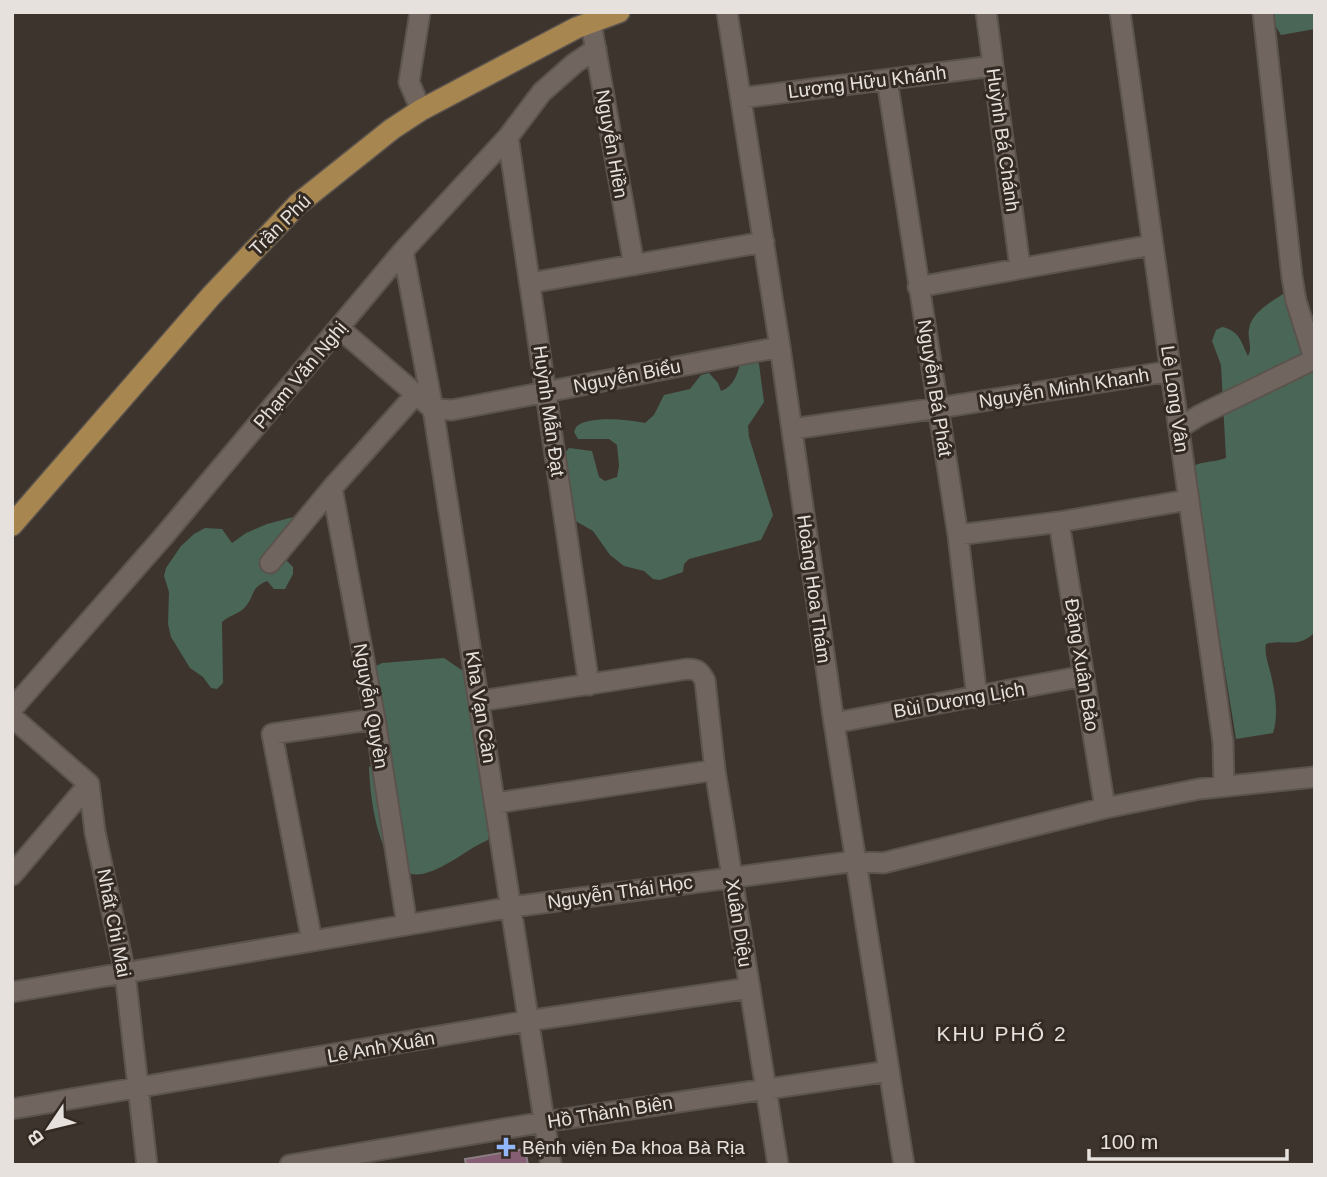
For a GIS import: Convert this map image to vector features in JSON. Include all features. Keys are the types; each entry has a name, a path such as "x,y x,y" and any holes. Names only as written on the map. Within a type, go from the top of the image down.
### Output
{"main road":[{"name":"Trần Phú","path":"12,526 211,296 298,204 421,110 524,55 618,12"}],"street":[{"path":"420,12 409,82 421,110"},
{"name":"Hoàng Hoa Thám","path":"727,12 780,347 834,723 904,1165"},
{"name":"Huỳnh Bá Chánh","path":"986,12 1020,267"},
{"name":"Lê Long Vân","path":"1120,12 1223,742 1224,786"},
{"path":"1179,428 1200,415 1315,360 1294,289 1263,12"},
{"name":"Nguyễn Hiền","path":"591,23 634,265"},
{"name":"Phạm Văn Nghị","path":"12,709 163,537 402,251 508,136 542,92 575,63 596,49"},
{"name":"Lương Hữu Khánh","path":"741,98 993,66"},
{"name":"Nguyễn Bá Phát","path":"887,80 958,535 977,698"},
{"name":"Huỳnh Mẫn Đạt","path":"508,136 589,685"},
{"path":"530,282 764,242"},
{"path":"918,287 1153,245"},
{"name":"Kha Vạn Cân","path":"402,251 433,409 551,1165"},
{"path":"339,328 433,409"},
{"name":"Nguyễn Biểu","path":"433,409 452,410 780,347"},
{"name":"Nguyễn Minh Khanh","path":"792,429 1171,371"},
{"path":"270,563 332,488 417,393"},
{"name":"Nguyễn Quyền","path":"332,488 375,719 407,925"},
{"path":"958,535 1059,522 1188,500"},
{"name":"Đặng Xuân Bảo","path":"1059,522 1105,808"},
{"name":"Xuân Diệu","path":"589,685 687,669 696,669 705,681 715,771 778,1165"},
{"name":"Bùi Dương Lịch","path":"834,723 1084,676"},
{"path":"480,701 589,685"},
{"path":"12,717 89,784 12,875"},
{"path":"312,941 272,734 375,719"},
{"path":"496,803 715,771"},
{"name":"Nguyễn Thái Học","path":"12,992 512,907 856,861 883,863 1105,808 1224,786 1315,776"},
{"name":"Nhất Chi Mai","path":"89,784 95,832 124,973 147,1165"},
{"name":"Lê Anh Xuân","path":"12,1110 527,1021 750,988"},
{"name":"Hồ Thành Biên","path":"290,1165 544,1122 890,1071"}],"green space":[{"path":"1271,12 1315,12 1315,29 1281,35 1273,22"},
{"path":"1288,291 1315,350 1315,632 1303,641 1266,644 1276,702 1273,733 1236,739 1192,467 1226,458 1221,365 1212,341 1216,330 1222,327 1233,331 1248,356 1249,329 1254,317"},
{"path":"750,347 759,364 764,402 748,426 749,437 773,515 761,540 689,559 684,564 683,572 660,580 653,579 644,571 624,566 610,555 593,531 572,519 563,455 569,448 592,451 599,477 605,481 617,477 619,466 617,445 609,439 578,439 574,432 576,427 599,420 645,423 654,415 664,395 690,389 701,375 709,373 721,391 734,380 743,350"},
{"path":"297,516 284,558 293,567 293,574 285,589 274,589 267,581 262,584 255,589 244,609 222,622 223,683 217,689 211,688 203,677 190,668 171,637 168,624 169,592 164,576 166,568 181,546 205,528 222,529 232,543 246,533 267,524"},
{"path":"444,658 466,673 490,834 488,840 442,867 426,873 410,874 397,867 388,854 375,817 369,767 388,758 374,667 382,663"}],"building":[{"path":"525,1149 528,1165 466,1165 465,1159"}],"place":[{"name":"Bệnh viện Đa khoa Bà Rịa","path":"506,1147"}],"district":[{"name":"KHU PHỐ 2","path":"1002,1033"}]}
